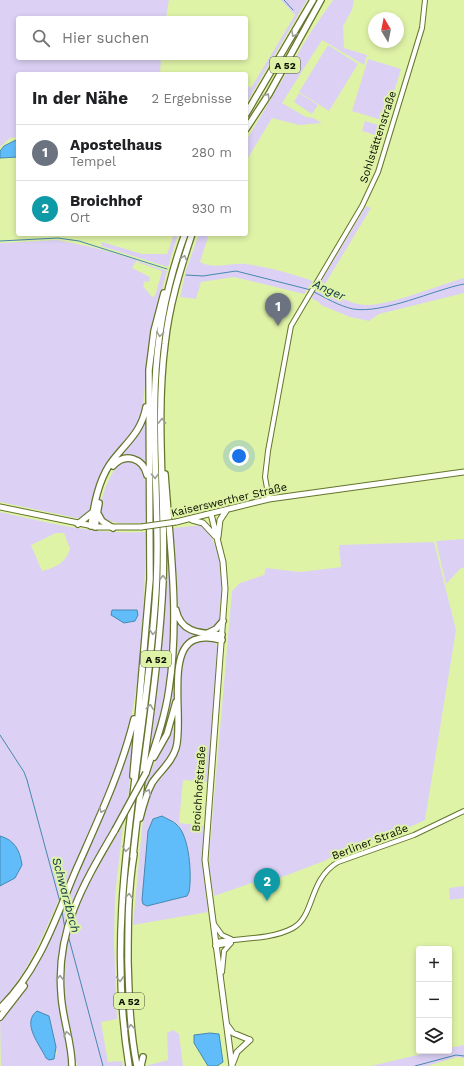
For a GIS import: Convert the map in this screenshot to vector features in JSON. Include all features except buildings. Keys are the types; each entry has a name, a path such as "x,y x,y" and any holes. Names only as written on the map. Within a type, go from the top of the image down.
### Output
{"highway":[{"name":"A 52","path":"248,111 313,0"},
{"name":"A 52","path":"248,126 269,94 321,0"},
{"name":"A 52","path":"130,1066 122,1007 120,945 122,890 155,612 158,557 154,387 160,332 170,282 184,236"},
{"name":"A 52","path":"137,1066 128,993 128,922 133,857 161,605 163,536 162,387 165,344 174,294 191,236"},
{"path":"93,526 95,512 106,472 141,425 145,413 154,331 163,296 170,282"},
{"path":"132,810 131,796 138,705 148,618 150,569 148,387"},
{"path":"78,524 95,512 108,474 115,463 122,459 132,458 142,464 147,474 149,491"},
{"name":"A 52","path":"162,460 165,471 174,594"},
{"path":"95,512 102,521 113,528"},
{"path":"150,569 157,524"},
{"path":"174,594 178,616 182,624 192,631 222,637"},
{"path":"146,773 159,735 169,690 174,635 174,594"},
{"path":"208,633 216,629 223,621"},
{"path":"133,857 146,796 153,782 173,757 178,740 180,659 186,646 199,638 222,637"},
{"path":"72,1066 61,994 61,963 68,924 85,882 115,830 171,724 179,688"},
{"path":"0,1017 24,986 56,917 118,774 128,745 138,705"},
{"path":"0,1008 22,984 36,960"},
{"path":"71,1052 76,1066"},
{"path":"141,1066 143,1057"}],"main road":[{"name":"Kaiserswerther Straße","path":"0,507 78,524 113,528 141,527 187,520 269,499 464,472"},
{"path":"218,542 220,520 226,510"},
{"name":"Broichhofstraße","path":"210,514 218,542 225,579 222,637 205,849 205,874 232,1066"},
{"path":"187,520 203,523 209,527 218,542"},
{"path":"226,1024 233,1034 250,1040 239,1050 232,1066"}],"street":[{"name":"Sohlstättenstraße","path":"269,499 265,477 267,456 289,333 294,318 362,206 378,172 422,28 425,0"},
{"name":"Berliner Straße","path":"215,944 278,933 296,926 305,914 316,884 324,873 338,862 414,835 464,811"},
{"path":"212,919 222,935 232,941 224,951 220,978"}],"shaded area":[{"path":"0,0 169,0 166,16 16,16 16,60 161,60 160,72 16,72 16,137 10,138 0,147"},
{"path":"281,0 307,0 248,101 248,86 251,88 295,15"},
{"path":"333,0 354,0 352,10 343,26 344,48 367,55 364,65 322,40 282,103 306,117 313,118 322,123 299,125 272,118 248,158 248,138 310,33"},
{"path":"328,45 358,64 329,111 299,92"},
{"path":"368,59 401,69 385,121 352,111"},
{"path":"299,93 318,105 312,114 294,102"},
{"path":"365,121 385,127 382,137 362,131"},
{"path":"366,206 371,208 322,289 343,299 365,305 400,299 464,278 464,293 379,314 369,321 350,317 321,305 319,302 311,298"},
{"path":"173,236 177,236 168,267 101,246 102,242 142,254 167,254"},
{"path":"198,236 208,236 200,262 217,266 246,264 280,271 313,281 304,294 234,277 201,282 196,299 180,297 186,270"},
{"path":"58,240 96,248 137,260 132,268 150,277 149,282 145,281 143,286 152,297 155,296 162,271 137,262 138,261 167,271 150,335 142,414 134,430 104,469 91,510 81,519 0,502 0,243"},
{"path":"146,417 147,469 142,461 117,459 140,431"},
{"path":"131,461 138,465 145,479 145,523 109,521 105,519 101,508 104,491 115,469 123,462"},
{"path":"0,512 90,530 109,532 146,532 143,615 139,670 130,725 123,751 111,786 37,948 21,977 0,1003 0,886 5,884 6,837 0,836","holes":["56,533 64,533 70,549 66,558 60,564 42,571 31,545"]},
{"path":"203,525 211,536 216,548 222,583 219,621 217,625 208,631 190,626 184,621 179,612 173,528"},
{"path":"167,537 171,620 168,673 164,699 149,754 162,638"},
{"path":"464,539 464,568 461,568 446,584 436,541"},
{"path":"434,542 456,630 425,820 401,831 343,851 324,861 277,879 275,875 214,896 209,870 209,856 232,591 240,583 264,575 266,568 300,572 341,567 339,545"},
{"path":"177,618 180,623 205,635 188,643 179,652 176,665 175,704 170,721 160,742 168,711 173,680"},
{"path":"199,641 215,642 218,648 208,782 183,780 179,823 205,826 203,870 208,912 133,925 143,818 151,789 177,750 180,741 180,681 182,659 187,648","holes":["162,816 177,824 184,836 188,854 190,886 143,904 148,831"]},
{"path":"178,708 175,748 143,800 145,783 175,719"},
{"path":"134,733 128,799 75,899 67,918 60,950 57,994 70,1066 1,1066 0,1019 15,1001 37,965 119,775","holes":["49,1016 57,1054 46,1058 31,1026"]},
{"path":"123,825 115,896 114,942 117,1019 101,1022 108,1062 122,1061 123,1066 77,1066 65,1001 63,979 64,958 74,918 82,898 91,879"},
{"path":"464,886 464,898 450,900 449,888"},
{"path":"173,1030 179,1034 183,1066 145,1066 168,1060 167,1033"},
{"path":"464,1045 464,1058 457,1057 427,1066 371,1066 421,1054 452,1054 452,1047"}],"water":[{"path":"16,140 16,157 0,158 0,151 4,146"},
{"path":"112,610 137,610 138,615 135,621 124,623 111,615"},
{"path":"162,816 176,824 181,829 184,837 190,867 189,892 187,896 147,906 143,904 142,900 148,831 153,819"},
{"path":"0,836 13,843 20,855 22,865 15,878 0,886"},
{"path":"37,1011 49,1016 56,1047 54,1059 49,1060 46,1058 33,1034 31,1022"},
{"path":"210,1033 219,1034 223,1062 217,1066 208,1066 194,1043 194,1035"}],"waterway":[{"path":"284,0 293,10"},
{"name":"Anger","path":"0,241 58,238 79,241 167,269"},
{"name":"Anger","path":"186,275 203,276 236,271 311,290"},
{"name":"Anger","path":"314,292 343,306 365,310 394,305 464,284"},
{"name":"Schwarzbach","path":"0,735 24,772 27,780 60,902"},
{"name":"Schwarzbach","path":"62,911 65,929"},
{"name":"Schwarzbach","path":"68,935 103,1066"},
{"path":"415,1066 456,1055 464,1056"}],"place":[{"name":"Apostelhaus","path":"278,326"},
{"name":"Broichhof","path":"267,901"}]}
